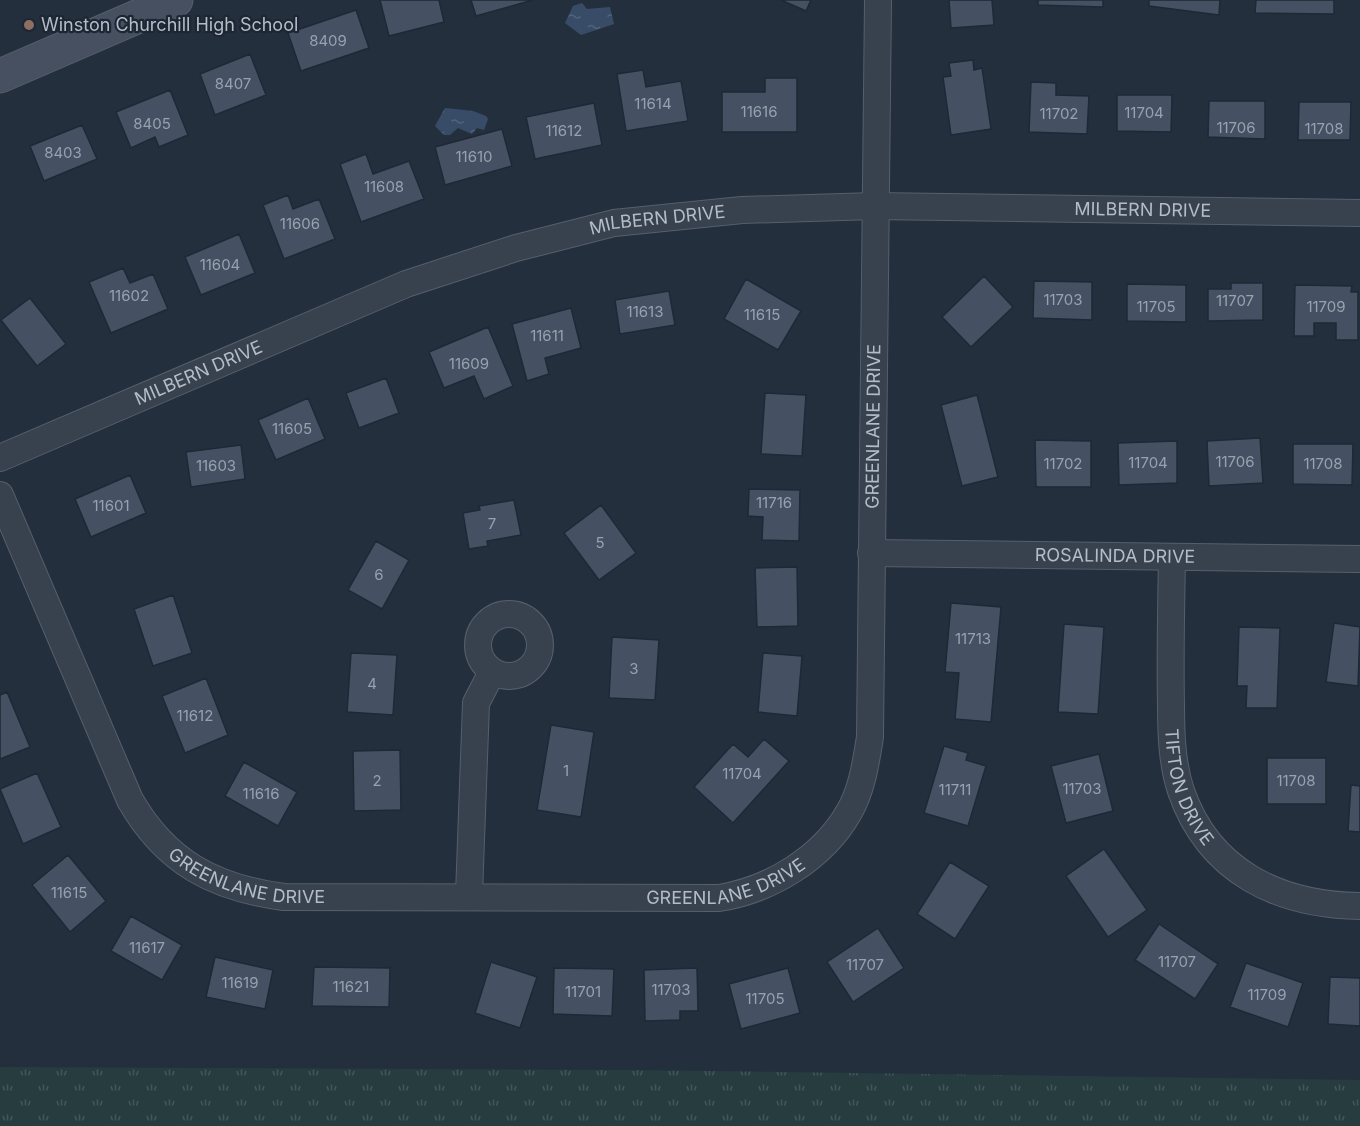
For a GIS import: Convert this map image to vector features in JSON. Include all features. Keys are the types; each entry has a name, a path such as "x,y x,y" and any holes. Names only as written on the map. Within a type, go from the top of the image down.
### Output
{"street":[{"path":"0,76 176,0"},
{"name":"GREENLANE DRIVE","path":"0,495 130,800 150,831 178,858 217,882 250,892 273,895 719,898 760,887 790,872 816,853 849,812 864,770 872,705 871,553 878,0"},
{"name":"MILBERN DRIVE","path":"0,458 406,284 516,248 614,223 695,213 874,206 1360,213"},
{"name":"ROSALINDA DRIVE","path":"871,553 1172,559 1360,559"},
{"name":"TIFTON DRIVE","path":"1172,559 1172,744 1180,790 1194,821 1213,847 1234,868 1259,885 1287,897 1316,903 1360,906"},
{"path":"469,896 476,703 492,672"}],"green space":[{"path":"0,1067 631,1070 1360,1080 1360,1126 0,1126"}],"water":[{"path":"582,3 587,9 610,7 614,24 581,35 565,23 573,6"},
{"path":"445,108 473,111 486,116 488,119 484,130 477,128 472,134 458,128 450,135 444,135 435,126"}],"building":[{"path":"380,0 439,0 444,22 389,36"},
{"path":"471,0 533,0 476,16"},
{"path":"781,0 811,0 806,11"},
{"path":"949,0 992,0 994,25 951,28"},
{"path":"1038,0 1103,0 1103,7 1038,5"},
{"path":"1149,0 1220,0 1219,15 1149,6"},
{"path":"1256,0 1334,0 1334,14 1255,13"},
{"path":"356,10 369,48 301,71 288,33"},
{"path":"250,54 266,95 215,115 200,74"},
{"path":"973,60 974,70 982,68 991,129 951,135 943,77 951,76 949,63"},
{"path":"643,70 646,87 681,81 688,121 626,131 617,74"},
{"path":"765,78 797,78 797,132 722,132 722,92 765,92"},
{"path":"1031,82 1056,83 1056,95 1089,96 1087,134 1029,132"},
{"path":"170,90 188,135 159,147 155,137 131,148 116,112"},
{"path":"1117,95 1172,95 1171,132 1117,131"},
{"path":"1209,101 1265,101 1265,139 1208,137"},
{"path":"1299,102 1351,102 1350,140 1298,140"},
{"path":"594,103 602,145 535,159 526,117"},
{"path":"82,125 97,159 44,181 30,146"},
{"path":"502,129 512,166 445,185 435,147"},
{"path":"366,154 373,174 409,161 424,199 361,222 340,164"},
{"path":"288,195 293,209 319,199 335,239 284,259 263,205"},
{"path":"239,234 255,273 201,295 185,257"},
{"path":"123,268 130,283 153,274 168,309 111,333 89,282"},
{"path":"984,276 1013,307 971,347 942,317"},
{"path":"746,279 801,311 778,350 724,319"},
{"path":"1034,281 1092,282 1092,320 1033,318"},
{"path":"1231,283 1263,283 1263,320 1208,321 1208,289 1231,289"},
{"path":"1127,284 1186,285 1186,322 1127,321"},
{"path":"1295,285 1352,286 1351,292 1358,292 1358,340 1336,340 1336,323 1314,323 1314,336 1294,336"},
{"path":"669,291 675,325 620,334 615,300"},
{"path":"30,298 66,344 37,366 1,320"},
{"path":"571,308 581,348 545,358 549,374 527,381 512,324"},
{"path":"488,327 513,386 484,399 474,376 444,388 429,352"},
{"path":"386,378 399,413 359,428 346,393"},
{"path":"765,393 806,395 802,456 761,454"},
{"path":"977,395 998,477 962,486 941,405"},
{"path":"308,398 325,439 276,460 258,420"},
{"path":"1260,438 1263,483 1209,486 1207,441"},
{"path":"1035,440 1091,441 1091,487 1036,487"},
{"path":"1177,441 1177,483 1119,485 1118,443"},
{"path":"1293,444 1353,444 1352,485 1293,484"},
{"path":"241,445 245,479 191,487 186,452"},
{"path":"130,475 146,513 91,537 75,499"},
{"path":"749,489 800,490 799,541 762,540 763,517 748,516"},
{"path":"514,500 521,535 487,541 488,546 469,549 463,513 480,510 479,506"},
{"path":"601,505 636,553 599,580 564,533"},
{"path":"376,541 409,560 382,609 348,590"},
{"path":"797,567 798,626 757,627 755,568"},
{"path":"173,595 192,653 153,666 134,609"},
{"path":"951,603 1001,607 991,722 955,719 959,673 945,672"},
{"path":"1334,623 1360,627 1358,686 1326,682"},
{"path":"1064,624 1104,627 1098,714 1058,712"},
{"path":"1239,627 1280,628 1277,708 1246,708 1247,686 1237,686"},
{"path":"612,637 659,640 655,700 609,698"},
{"path":"351,653 397,655 393,715 347,712"},
{"path":"763,653 802,656 797,716 758,712"},
{"path":"206,678 228,735 185,753 162,696"},
{"path":"7,692 30,747 0,759 0,695"},
{"path":"551,725 594,732 581,817 537,810"},
{"path":"764,739 789,761 733,823 694,787 733,744 748,757"},
{"path":"944,746 968,753 966,760 986,766 968,826 924,813"},
{"path":"400,750 401,810 354,811 353,751"},
{"path":"1099,754 1113,811 1066,823 1051,766"},
{"path":"1267,758 1326,758 1326,804 1267,804"},
{"path":"244,762 297,792 278,826 225,796"},
{"path":"37,773 61,827 23,844 0,789"},
{"path":"1351,785 1360,786 1360,832 1348,831"},
{"path":"1104,849 1147,910 1108,937 1066,876"},
{"path":"68,855 106,901 70,932 32,885"},
{"path":"950,862 989,886 955,939 917,914"},
{"path":"131,916 182,945 162,980 111,951"},
{"path":"1159,924 1218,964 1195,999 1135,960"},
{"path":"878,928 904,968 853,1002 827,962"},
{"path":"215,957 273,970 265,1009 206,997"},
{"path":"491,962 537,977 520,1028 475,1013"},
{"path":"1246,963 1303,983 1288,1027 1230,1007"},
{"path":"314,967 390,968 389,1007 312,1006"},
{"path":"554,968 614,969 612,1016 553,1014"},
{"path":"697,968 698,1011 680,1011 680,1020 645,1021 644,970"},
{"path":"788,968 800,1013 741,1029 729,984"},
{"path":"1330,977 1360,978 1360,1026 1328,1024"}],"place":[{"name":"Winston Churchill High School","path":"29,25"}]}
